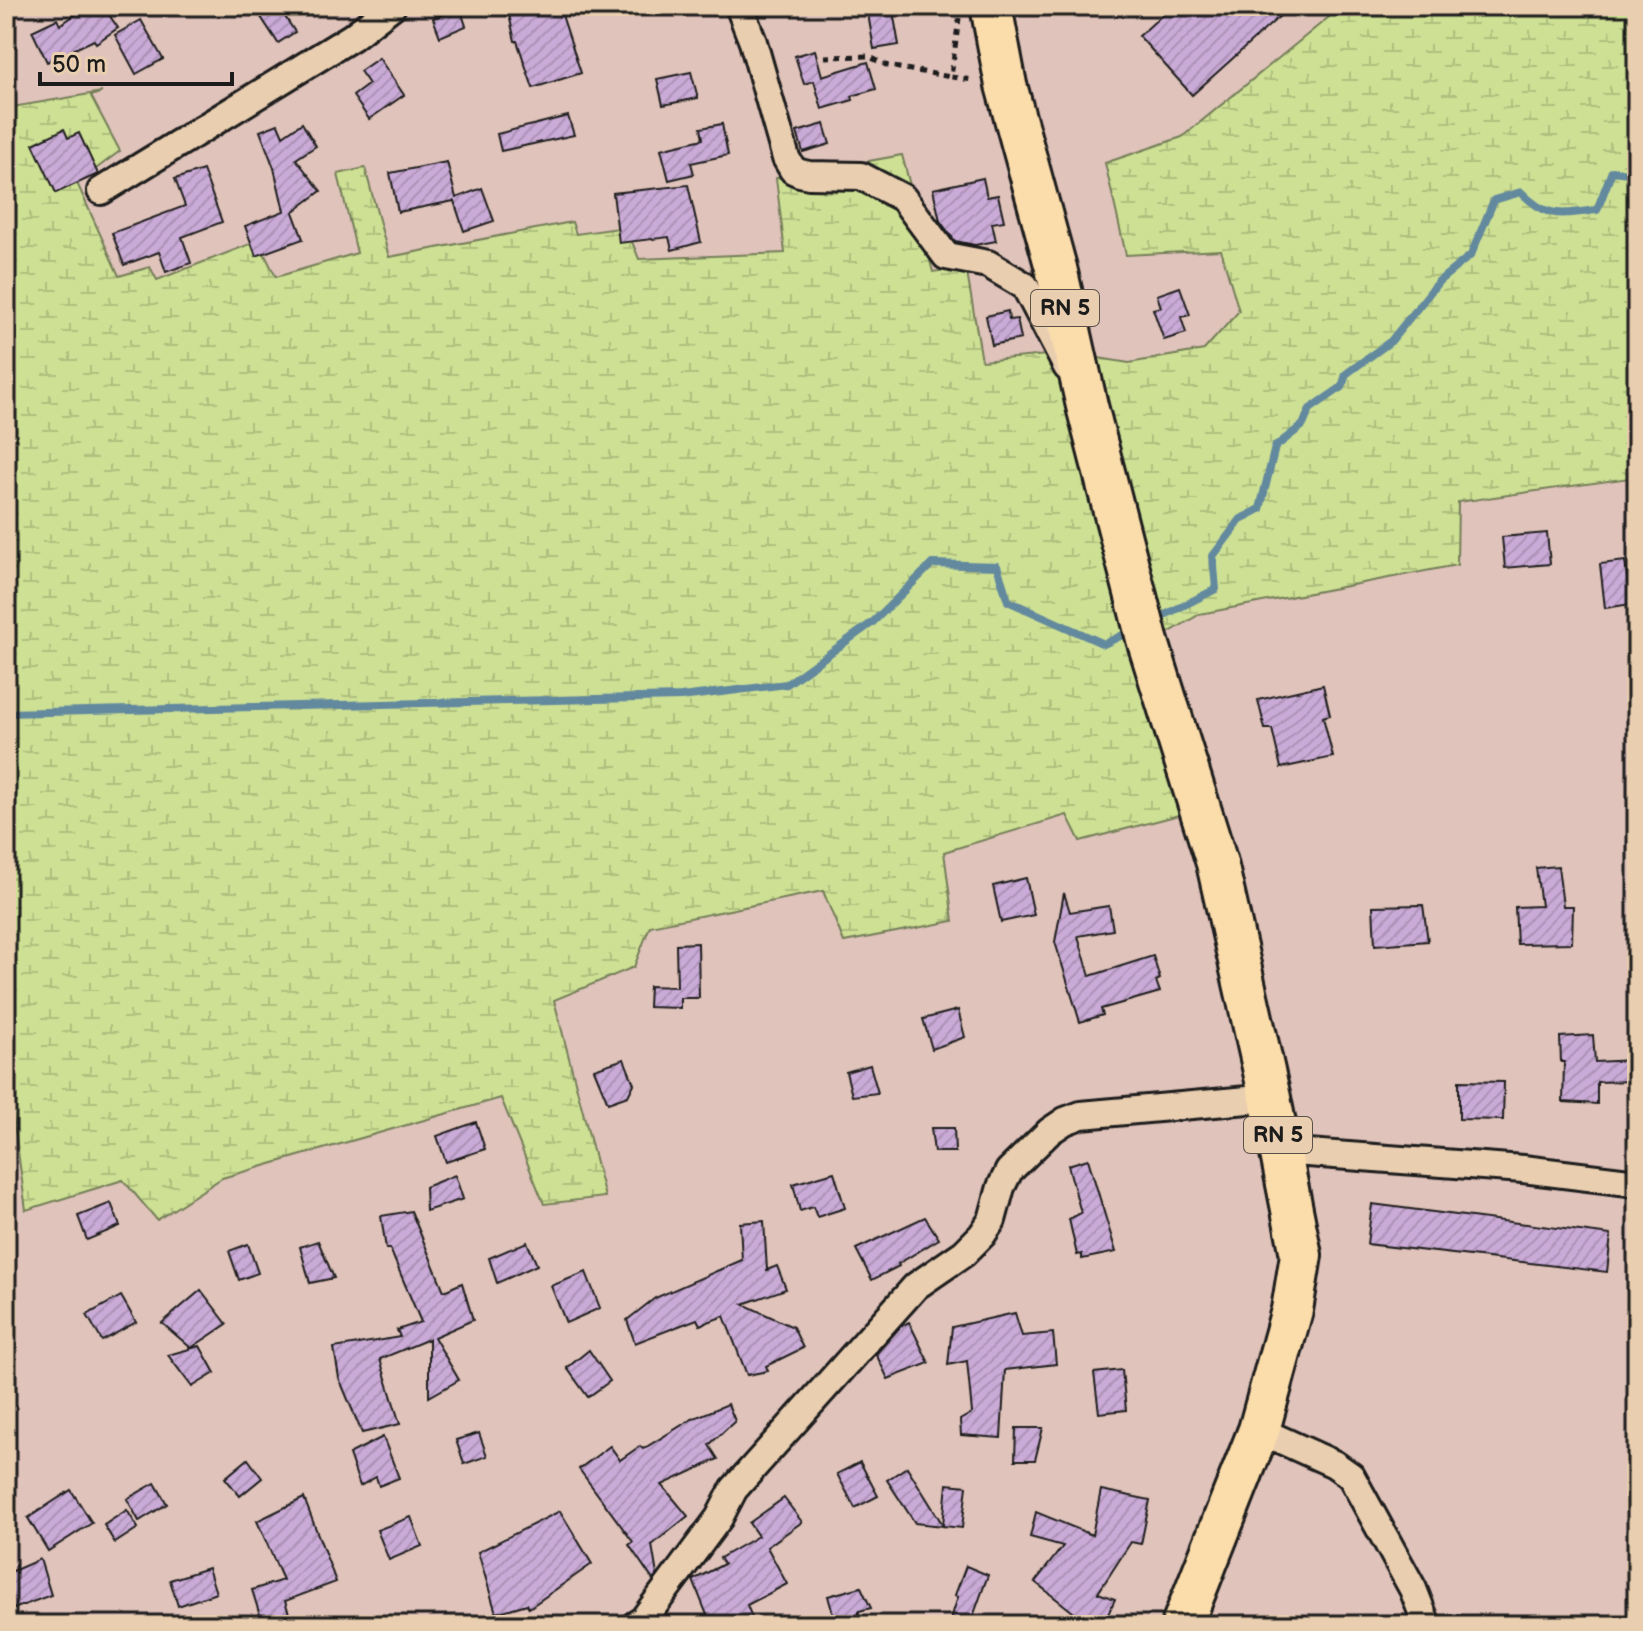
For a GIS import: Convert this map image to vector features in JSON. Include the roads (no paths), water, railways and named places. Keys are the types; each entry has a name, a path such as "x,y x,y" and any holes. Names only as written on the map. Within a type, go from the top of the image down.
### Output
{"main road":[{"name":"RN 5","path":"991,6 1006,85 1056,268 1087,406 1144,625 1217,863 1270,1098 1301,1255 1292,1310 1259,1430 1182,1625"}],"street":[{"path":"101,191 352,37 392,6"},
{"path":"739,6 753,42 786,158 793,170 809,175 866,178 903,198 946,256 988,264 1025,286 1087,406"},
{"path":"635,1625 643,1620 719,1518 734,1489 916,1286 964,1253 982,1235 992,1220 1009,1171 1050,1131 1081,1115 1270,1098"},
{"path":"1281,1151 1523,1169 1637,1183"},
{"path":"1259,1430 1334,1464 1351,1476 1413,1589 1427,1625"}],"waterway":[{"path":"1153,621 1216,589 1213,556 1241,519 1260,509 1275,447 1303,425 1310,409 1342,387 1346,374 1391,341 1439,281 1471,255 1494,200 1521,192 1547,211 1574,213 1597,210 1612,171 1637,174"},
{"path":"6,713 681,697 787,684 873,622 932,564 997,566 1008,601 1104,644 1133,630"}]}
